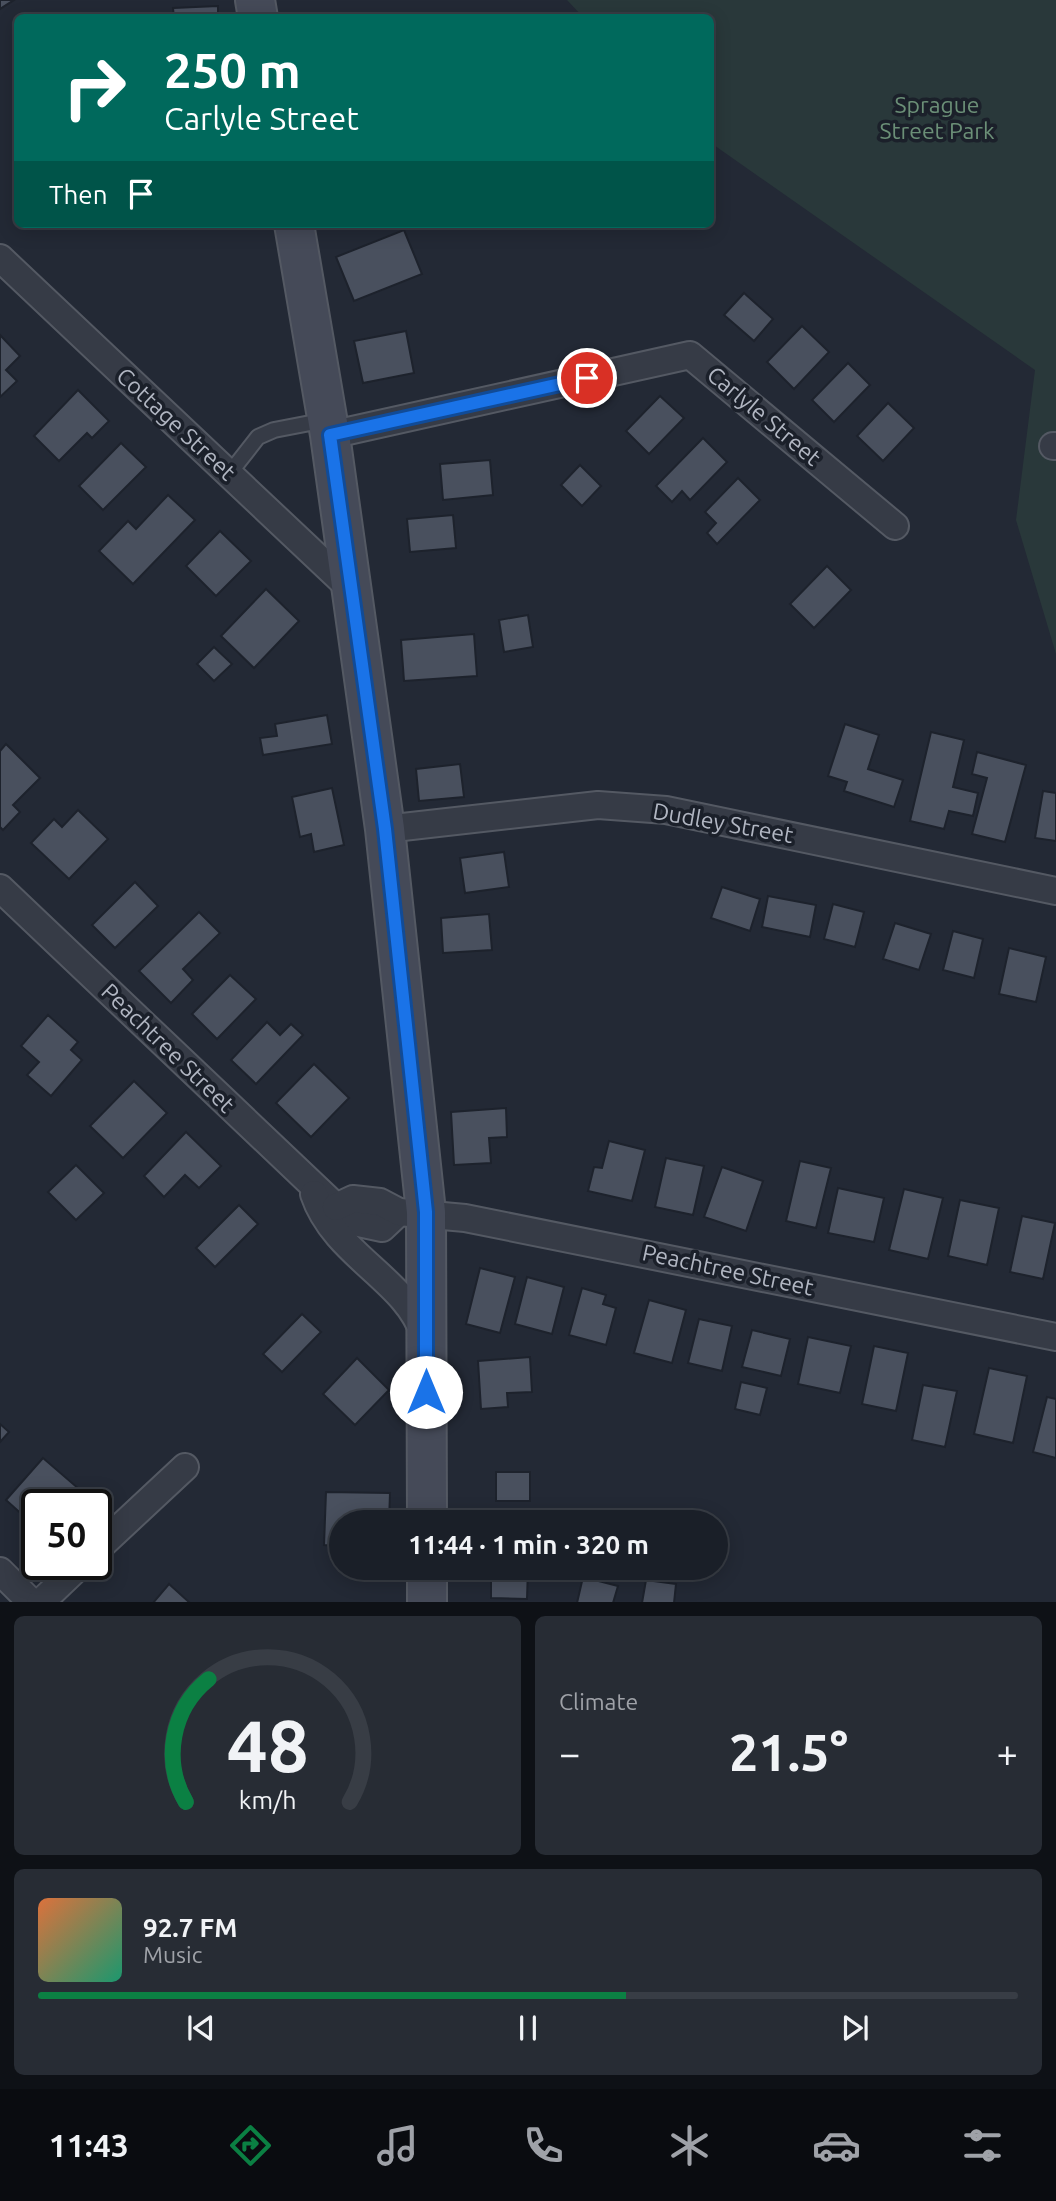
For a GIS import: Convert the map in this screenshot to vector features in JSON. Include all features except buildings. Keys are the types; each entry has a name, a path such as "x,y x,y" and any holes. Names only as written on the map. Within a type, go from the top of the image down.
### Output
{"main road":[{"path":"294,228 328,428 385,829 412,1212 426,1340 427,1510"},
{"path":"427,1580 427,1602"}],"street":[{"name":"Cottage Street","path":"0,258 351,589"},
{"name":"Carlyle Street","path":"328,428 690,355 895,526"},
{"name":"Dudley Street","path":"385,829 598,805 667,810 1056,891"},
{"name":"Peachtree Street","path":"0,888 354,1223 382,1228 412,1212 632,1250 1056,1337"},
{"path":"310,1183 319,1210 336,1236 412,1310 426,1340"},
{"path":"112,1535 185,1467"},
{"path":"0,1572 32,1602"},
{"path":"40,1602 63,1580"}],"lane":[{"path":"229,474 258,437 274,430 328,428"}],"green space":[{"name":"Sprague Street Park","path":"567,0 1056,0 1056,654 1016,520 1035,370 714,145 714,14 580,14"}],"route":[{"path":"426,1392 426,1212 385,829 330,435 587,378"}]}
